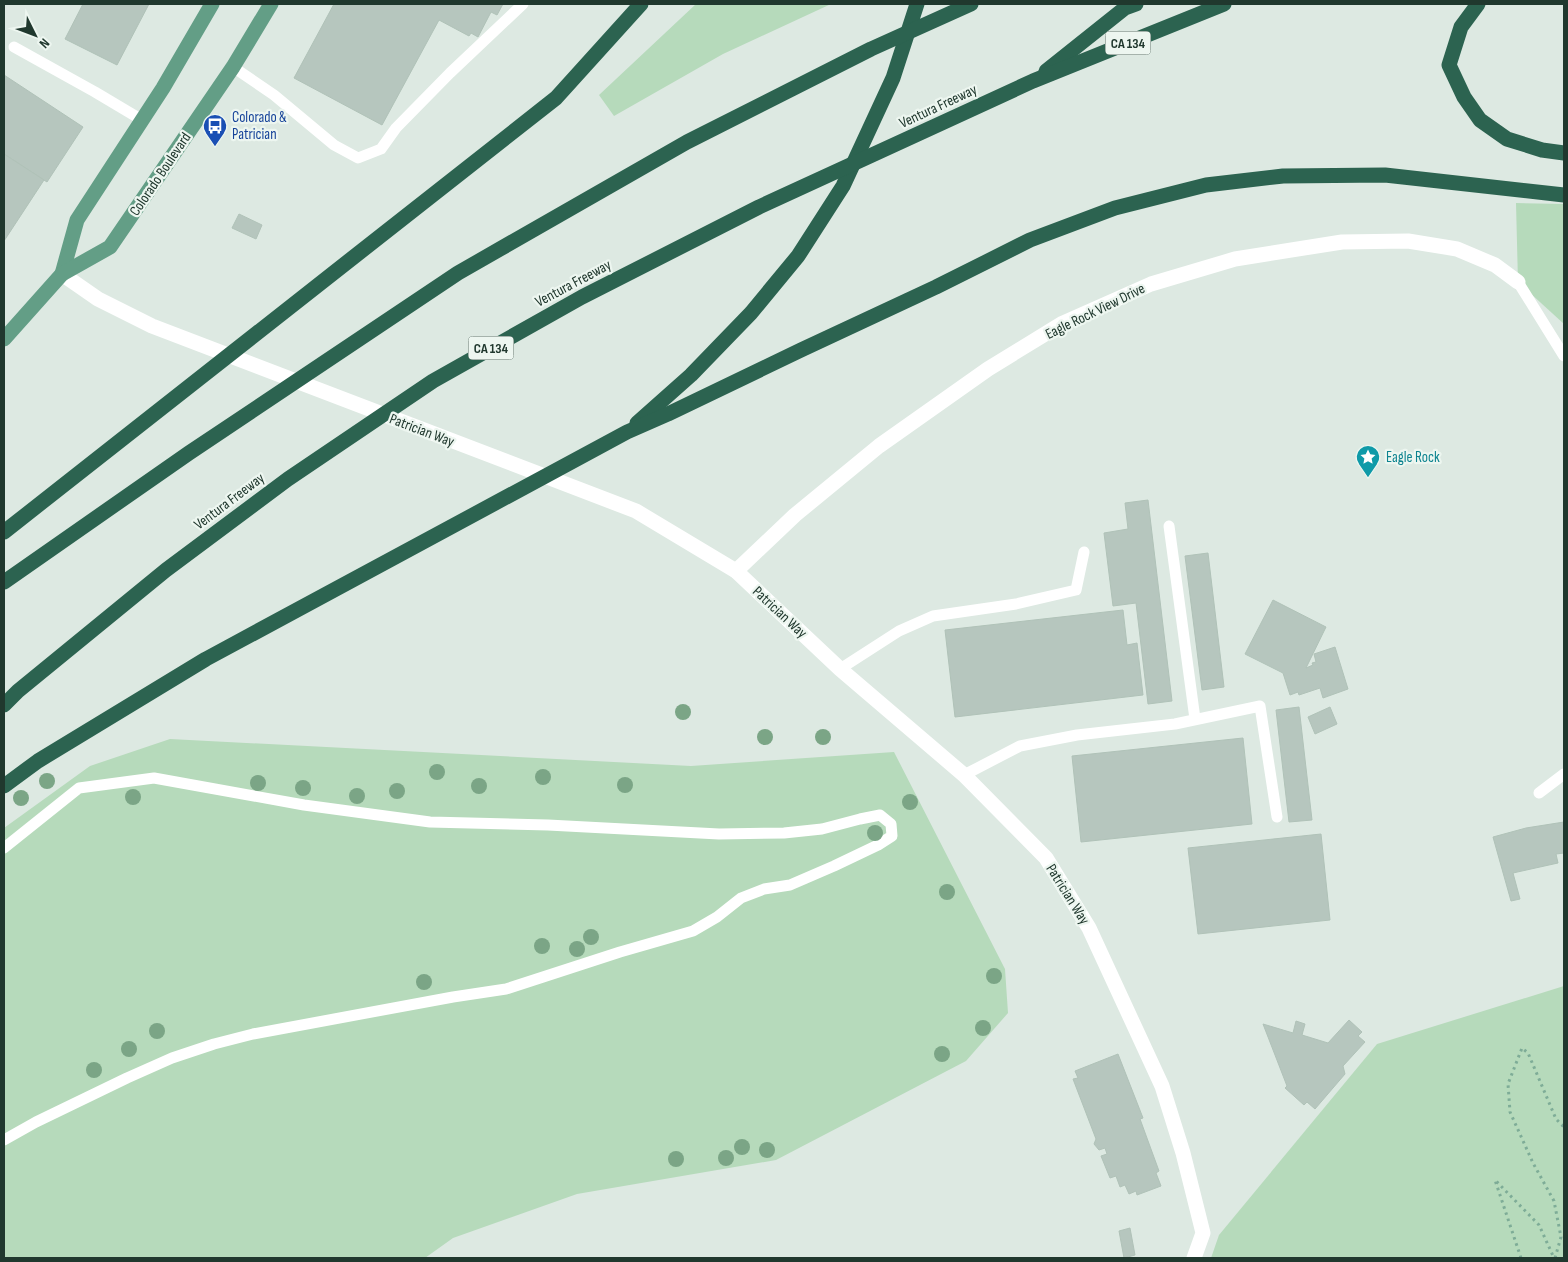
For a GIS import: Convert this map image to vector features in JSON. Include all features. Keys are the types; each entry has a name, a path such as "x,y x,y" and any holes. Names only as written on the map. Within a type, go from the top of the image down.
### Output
{"highway":[{"path":"4,532 556,98 641,4"},
{"path":"627,432 690,375 751,313 798,256 843,186 893,78 917,4"},
{"path":"4,582 189,453 458,273 687,142 870,49 971,4"},
{"path":"1033,81 1125,8 1136,4"},
{"name":"Ventura Freeway","path":"4,705 18,691 182,558 288,479 433,381 582,297 750,212 1033,81 1224,4"},
{"path":"1478,4 1461,27 1450,65 1464,97 1480,120 1507,139 1542,150 1564,153"},
{"path":"4,786 38,761 206,659 627,432 1030,240 1115,208 1206,185 1283,176 1384,175 1564,195"}],"main road":[{"name":"Colorado Boulevard","path":"62,274 77,220 163,88 212,4"},
{"name":"Colorado Boulevard","path":"4,339 62,274 110,247 234,67 271,4"}],"street":[{"name":"Eagle Rock View Drive","path":"736,571 795,515 879,446 988,369 1063,323 1151,284 1235,259 1342,242 1408,240 1457,249 1495,265 1518,282"},
{"name":"Patrician Way","path":"62,274 98,299 152,326 636,511 736,571 840,669 964,775 1046,858 1089,928 1162,1086 1183,1153 1203,1233 1194,1258"}],"lane":[{"path":"234,67 274,95 334,145 358,158 381,149 396,128 523,4"},
{"path":"14,47 142,120"},
{"path":"1518,282 1564,356"},
{"path":"1169,526 1195,719"},
{"path":"840,669 899,631 933,616 1016,604 1076,590 1084,552"},
{"path":"964,775 1020,746 1077,735 1175,724 1260,706 1277,817"},
{"path":"1539,793 1564,774"},
{"path":"4,848 79,788 154,778 304,805 430,822 548,825 728,834 784,833 822,829 880,815 892,824 892,836 869,850 790,885 764,889 741,898 693,931 620,952 506,989 253,1034 214,1044 172,1058 127,1078 36,1122 4,1140"}],"path":[{"path":"1555,1258 1561,1237 1554,1201 1533,1164 1510,1112 1508,1084 1522,1048 1528,1052 1556,1120 1564,1127"},
{"path":"1520,1258 1495,1180 1540,1225 1555,1258"}],"green space":[{"path":"696,4 831,4 723,54 614,116 599,95"},
{"path":"1516,203 1564,204 1564,324 1518,282"},
{"path":"170,739 691,766 894,752 1005,969 1008,1013 966,1061 776,1160 577,1194 453,1238 425,1258 4,1258 4,828 90,766"},
{"path":"1564,986 1564,1258 1211,1258 1219,1235 1377,1044"}],"building":[{"path":"83,4 149,4 117,65 65,39"},
{"path":"334,4 503,4 497,15 491,12 478,37 471,33 469,36 439,20 382,125 294,78"},
{"path":"4,75 83,127 47,182 4,154"},
{"path":"4,154 44,180 4,241"},
{"path":"239,214 262,225 256,239 232,228"},
{"path":"1148,500 1172,701 1148,704 1136,603 1113,606 1104,533 1128,529 1125,503"},
{"path":"1208,553 1224,687 1202,690 1185,556"},
{"path":"1273,600 1326,627 1306,668 1316,662 1314,654 1335,647 1348,689 1323,698 1320,688 1299,695 1298,692 1290,695 1283,673 1245,654"},
{"path":"1123,610 1127,645 1137,643 1143,695 955,717 945,630"},
{"path":"1299,707 1312,820 1289,822 1276,710"},
{"path":"1330,707 1337,724 1315,734 1308,717"},
{"path":"1243,738 1252,824 1081,842 1072,756"},
{"path":"1564,822 1564,853 1556,854 1558,863 1513,873 1520,899 1511,901 1493,837 1526,828"},
{"path":"1321,834 1330,920 1198,934 1188,848"},
{"path":"1349,1020 1362,1032 1358,1036 1365,1042 1343,1066 1345,1074 1315,1109 1307,1102 1304,1105 1285,1088 1287,1086 1263,1024 1293,1033 1296,1021 1305,1024 1302,1035 1328,1043"},
{"path":"1118,1054 1143,1118 1140,1119 1159,1171 1156,1173 1161,1186 1137,1195 1136,1191 1129,1194 1125,1185 1120,1187 1116,1176 1110,1178 1101,1156 1107,1154 1105,1148 1099,1150 1094,1144 1096,1139 1073,1079 1078,1078 1075,1071"},
{"path":"1130,1228 1135,1255 1124,1258 1119,1231"}],"place":[{"name":"Colorado & Patrician","path":"215,147"},
{"name":"Eagle Rock","path":"1368,478"}]}
